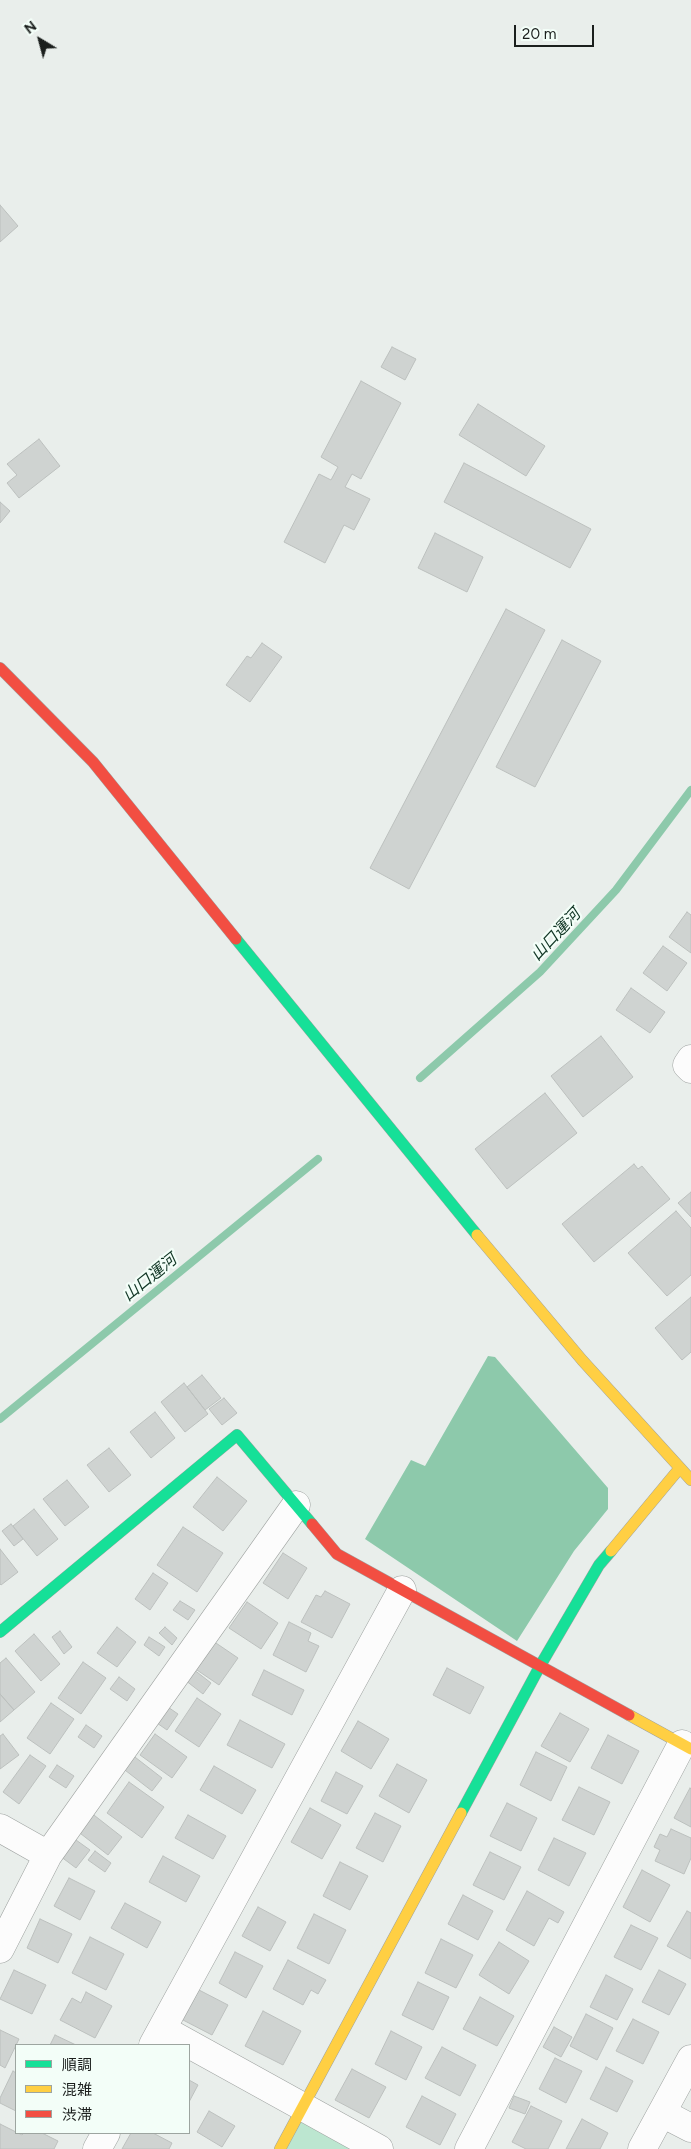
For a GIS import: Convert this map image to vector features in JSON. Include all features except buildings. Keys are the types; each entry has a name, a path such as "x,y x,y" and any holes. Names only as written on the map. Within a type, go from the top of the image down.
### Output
{"street":[{"path":"0,668 93,762 407,1151 582,1360 691,1480"},
{"path":"691,1059 687,1065 691,1069"},
{"path":"0,1632 237,1435 337,1554 686,1747 469,2149"},
{"path":"280,2149 540,1666 599,1565 679,1469"},
{"path":"0,1949 48,1855 296,1506"},
{"path":"173,2044 158,2037 402,1590"},
{"path":"0,1828 48,1855"},
{"path":"190,2052 303,2106 379,2149"},
{"path":"642,2149 691,2059"},
{"path":"662,2113 691,2128"},
{"path":"97,2149 105,2134"}],"shaded area":[{"path":"488,1356 495,1357 608,1488 608,1509 574,1551 517,1641 365,1539 411,1460 425,1466"},
{"path":"303,2106 379,2149 280,2149"}],"waterway":[{"name":"山口運河","path":"420,1078 540,972 616,890 691,790"},
{"name":"山口運河","path":"0,1419 318,1159"}],"traffic: fast":[{"path":"236,939 477,1235"},
{"path":"0,1632 237,1435 312,1524"},
{"path":"461,1813 540,1666 599,1565 611,1551"}],"traffic: slow":[{"path":"477,1235 582,1360 691,1480"},
{"path":"611,1551 679,1469"},
{"path":"629,1715 691,1749"},
{"path":"280,2149 461,1813"}],"traffic: jam":[{"path":"0,668 93,762 236,939"},
{"path":"312,1524 337,1554 629,1715"}]}
